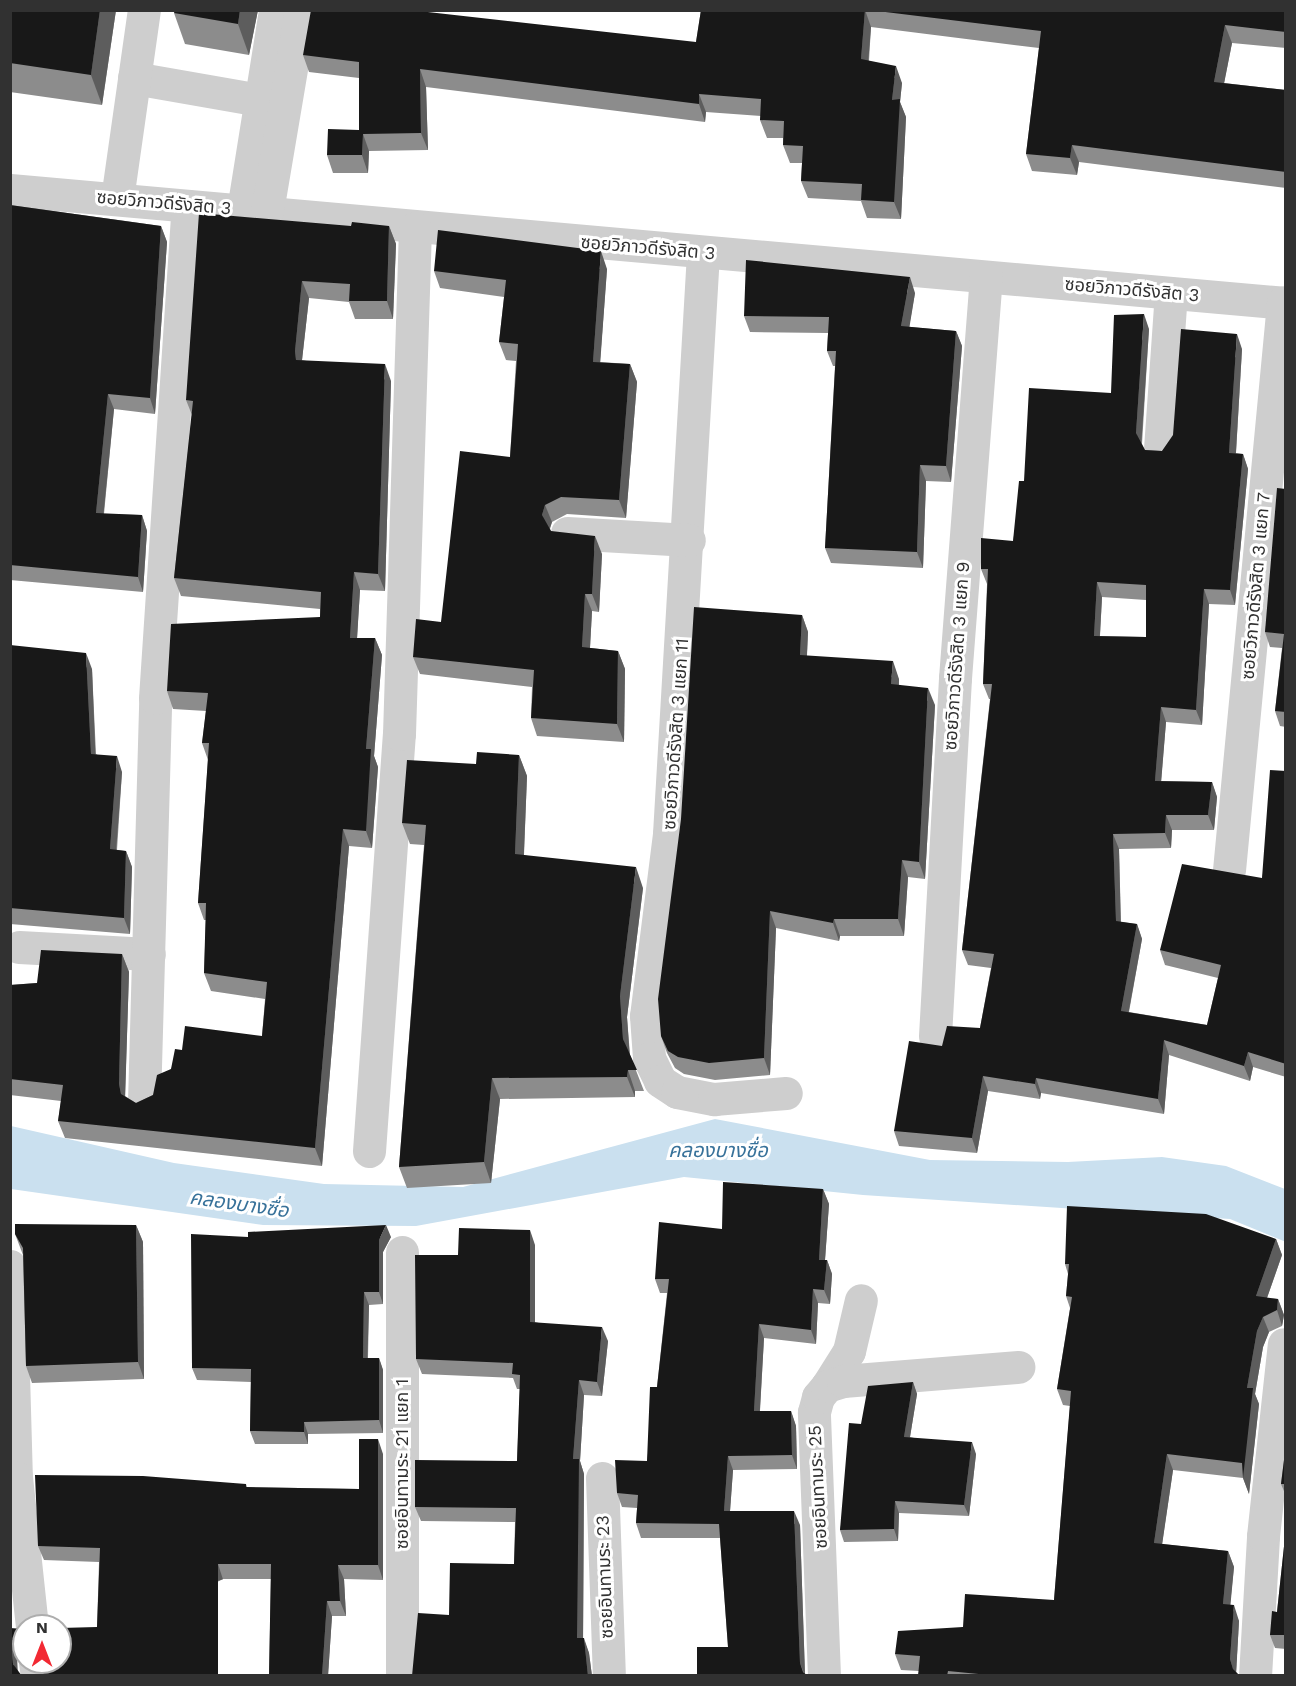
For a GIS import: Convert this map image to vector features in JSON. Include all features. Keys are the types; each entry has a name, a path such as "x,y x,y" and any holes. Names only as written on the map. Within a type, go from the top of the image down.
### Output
{"street":[{"path":"117,199 144,10"},
{"path":"255,211 260,100 275,10"},
{"path":"255,211 301,10"},
{"path":"134,78 260,100"},
{"name":"ซอยวิภาวดีรังสิต 3","path":"10,190 255,211 414,228 1284,303"},
{"path":"144,1102 155,698 188,206"},
{"path":"369,1151 399,734 414,228"},
{"name":"ซอยวิภาวดีรังสิต 3 แยก 11","path":"703,253 689,540 669,834 646,1016 649,1058 660,1081 677,1092 714,1099 786,1093"},
{"name":"ซอยวิภาวดีรังสิต 3 แยก 9","path":"935,1036 955,678 986,277"},
{"path":"1160,449 1170,293"},
{"name":"ซอยวิภาวดีรังสิต 3 แยก 7","path":"1229,870 1284,303"},
{"path":"567,533 689,540"},
{"path":"19,947 149,954"},
{"name":"ซอยอินทามระ 21 แยก 1","path":"402,1252 402,1676"},
{"path":"10,1266 16,1477 31,1614"},
{"name":"ซอยอินทามระ 25","path":"824,1676 814,1412 818,1397 849,1351 861,1300"},
{"path":"1255,1676 1263,1536 1284,1344"},
{"path":"827,1386 843,1381 1018,1367"},
{"name":"ซอยอินทามระ 23","path":"602,1478 609,1676"}],"water":[{"name":"คลองบางซื่อ","path":"715,1119 930,1160 1068,1162 1162,1157 1226,1166 1285,1189 1286,1242 1230,1219 863,1195 684,1177 416,1226 263,1225 11,1189 11,1126 174,1163 324,1184 463,1187"}],"building":[{"path":"10,10 100,10 91,75 10,63"},
{"path":"175,10 240,10 238,24 174,13"},
{"path":"311,10 410,10 696,42 701,10 865,10 861,59 896,66 892,100 900,99 894,202 861,200 862,184 801,181 803,146 783,145 784,121 760,120 761,99 699,94 699,104 420,69 421,133 363,134 362,155 327,155 328,129 359,130 359,62 303,55"},
{"path":"869,10 1286,10 1286,32 1225,25 1214,82 1286,90 1286,172 1072,145 1070,158 1026,154 1041,31"},
{"path":"10,205 161,226 150,398 108,394 96,513 142,515 138,577 10,565"},
{"path":"199,213 351,226 352,222 389,226 387,301 349,301 350,284 302,281 295,351 296,360 385,364 378,574 354,572 350,638 375,638 366,749 371,749 366,831 343,829 315,1148 58,1121 63,1085 10,1079 10,985 37,983 41,950 122,954 119,1084 121,1094 136,1103 153,1095 157,1075 171,1069 175,1049 182,1050 185,1026 262,1036 267,982 204,973 206,903 198,903 209,743 202,743 208,693 167,691 171,624 320,617 321,592 174,578 193,401 186,400"},
{"path":"438,230 601,251 593,362 630,364 619,500 561,497 545,505 542,515 551,531 595,536 592,594 585,594 582,647 618,651 617,724 531,718 534,670 413,657 416,619 441,622 460,451 510,457 518,344 499,342 506,280 434,271"},
{"path":"746,260 910,277 901,326 956,331 946,466 920,465 917,552 825,548 836,351 827,351 829,317 744,316"},
{"path":"1144,314 1136,433 1145,450 1162,451 1173,435 1181,329 1237,334 1229,453 1243,454 1230,590 1204,589 1196,710 1161,707 1155,781 1212,782 1208,815 1166,815 1165,833 1113,834 1116,921 1137,924 1121,1011 1207,1025 1221,965 1160,950 1182,864 1262,878 1270,770 1286,771 1286,1064 1248,1052 1244,1066 1164,1040 1158,1099 1036,1078 1035,1084 983,1076 972,1138 894,1131 909,1041 942,1046 947,1026 980,1028 994,954 962,950 992,684 983,684 988,569 981,569 981,538 1013,541 1019,481 1024,481 1029,388 1111,393 1114,315","holes":["1097,582 1146,585 1146,637 1094,636"]},
{"path":"1277,488 1286,489 1286,712 1275,711 1284,634 1265,632"},
{"path":"694,607 802,615 800,655 893,661 891,684 928,688 919,862 902,860 898,919 834,919 833,923 770,911 764,1058 709,1063 678,1057 668,1051 661,1036 658,999 681,819"},
{"path":"10,645 86,653 91,754 117,756 110,849 126,851 124,918 10,908"},
{"path":"477,752 519,755 515,854 636,867 620,996 623,1039 637,1070 628,1070 627,1077 492,1078 484,1162 399,1167 426,825 402,823 407,760 476,764"},
{"path":"723,1182 823,1189 819,1260 827,1260 824,1290 813,1289 811,1330 759,1324 754,1411 791,1411 792,1455 728,1456 724,1511 794,1511 800,1663 803,1672 808,1676 697,1676 697,1647 728,1647 719,1524 636,1523 638,1495 617,1493 615,1460 647,1461 650,1387 657,1387 669,1279 655,1279 659,1222 722,1229"},
{"path":"1067,1206 1206,1214 1276,1239 1256,1296 1278,1299 1277,1310 1263,1317 1257,1331 1247,1388 1253,1388 1243,1478 1242,1463 1167,1454 1154,1543 1228,1551 1223,1604 1234,1605 1230,1659 1233,1669 1240,1676 999,1676 948,1671 947,1676 918,1676 920,1656 895,1654 898,1631 963,1627 965,1594 1054,1600 1071,1391 1057,1389 1072,1297 1066,1296 1069,1264 1065,1264"},
{"path":"15,1224 136,1225 138,1362 26,1366 23,1248 15,1234"},
{"path":"386,1225 379,1240 379,1292 364,1292 363,1358 379,1358 379,1420 304,1422 304,1432 250,1431 251,1369 192,1368 191,1234 248,1237 248,1232"},
{"path":"459,1228 530,1230 530,1322 602,1327 597,1382 579,1380 573,1459 579,1459 577,1638 584,1638 588,1676 412,1676 418,1613 449,1615 450,1563 514,1564 516,1508 415,1507 415,1460 517,1461 520,1375 512,1374 513,1363 416,1359 415,1255 458,1255"},
{"path":"913,1382 904,1437 972,1442 964,1505 895,1501 894,1529 840,1530 849,1423 861,1424 868,1386"},
{"path":"359,1439 378,1439 378,1565 338,1565 340,1601 327,1601 322,1676 269,1676 271,1564 218,1564 218,1676 40,1676 43,1674 72,1674 72,1628 97,1627 100,1548 38,1546 35,1475 143,1476 246,1484 246,1487 359,1489"},
{"path":"1286,1444 1286,1484 1281,1484"},
{"path":"1285,1537 1286,1635 1270,1635 1272,1611 1277,1612"},
{"path":"10,1628 12,1628 12,1674 22,1676 10,1676"}]}
